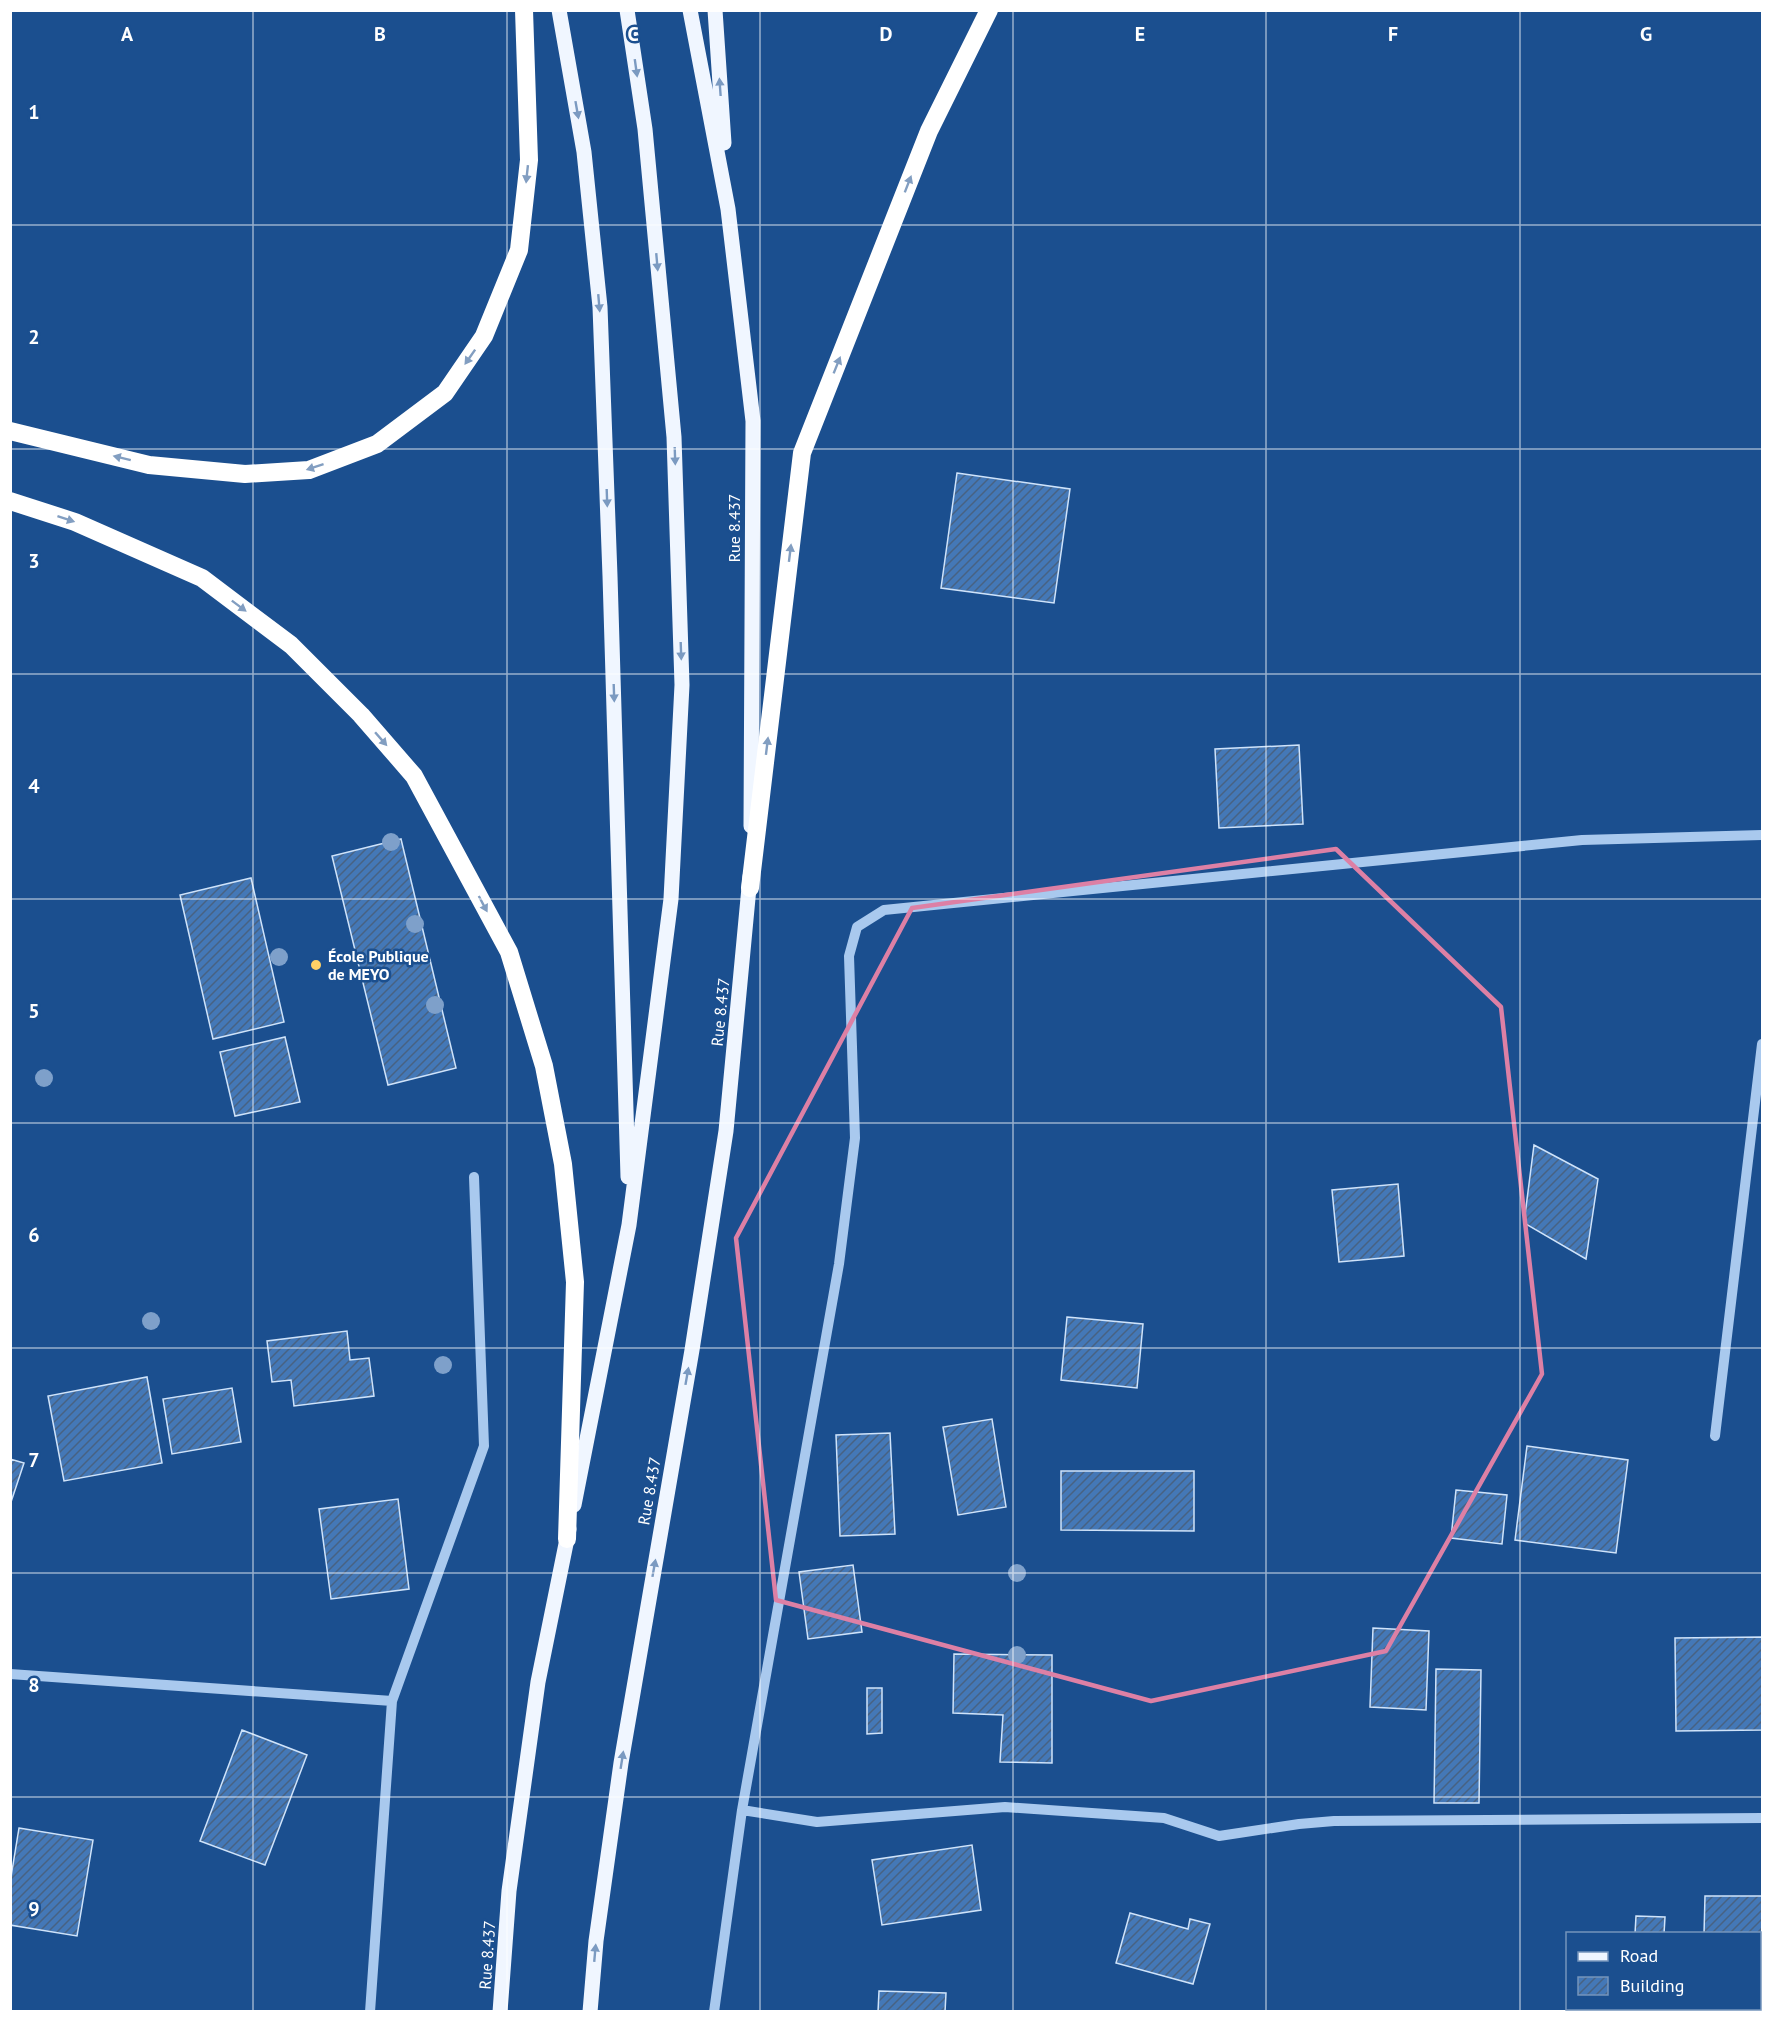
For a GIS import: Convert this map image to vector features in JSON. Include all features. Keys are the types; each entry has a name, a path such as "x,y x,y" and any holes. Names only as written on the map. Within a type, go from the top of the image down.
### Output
{"highway":[{"path":"10,431 149,465 245,474 309,470 377,444 445,393 484,336 519,250 529,160 524,10"},
{"path":"750,888 802,453 929,131 989,10"},
{"path":"10,501 75,522 202,578 291,645 361,715 414,776 509,952 544,1066 562,1164 575,1282 567,1539"}],"main road":[{"path":"560,10 584,152 600,307 629,1225"},
{"name":"Rue 8.437","path":"500,2012 509,1891 537,1693 629,1225 671,899 682,685 674,437 645,129 627,10"},
{"name":"Rue 8.437","path":"590,2012 596,1941 621,1763 692,1350 726,1131 750,888 753,422 728,208 690,10"},
{"path":"715,10 728,208"}],"street":[{"path":"714,2012 742,1810 839,1264 855,1138 849,956 857,927 884,910 1582,840 1762,835"},
{"path":"1715,1436 1762,1044"},
{"path":"370,2012 392,1701 484,1446 474,1177"},
{"path":"10,1674 392,1701"},
{"path":"742,1810 817,1822 1005,1807 1164,1818 1219,1836 1334,1821 1762,1818"}],"highlighted area":[{"path":"1336,849 1501,1007 1542,1374 1386,1651 1151,1701 776,1600 736,1238 912,908"}],"building":[{"path":"957,473 1070,489 1054,603 941,588"},
{"path":"1299,745 1303,824 1219,828 1215,749"},
{"path":"401,839 456,1068 388,1085 332,856"},
{"path":"251,878 284,1022 213,1039 180,895"},
{"path":"285,1037 300,1102 235,1116 220,1052"},
{"path":"1534,1145 1598,1179 1586,1259 1524,1223"},
{"path":"1398,1184 1404,1256 1339,1262 1332,1190"},
{"path":"1067,1317 1143,1324 1137,1388 1061,1380"},
{"path":"347,1331 350,1360 369,1358 374,1396 294,1406 291,1380 272,1382 267,1341"},
{"path":"147,1377 162,1463 64,1481 48,1396"},
{"path":"232,1388 241,1442 172,1454 163,1399"},
{"path":"992,1419 1006,1507 958,1515 943,1427"},
{"path":"890,1433 895,1534 840,1536 836,1435"},
{"path":"1527,1446 1628,1460 1616,1553 1515,1540"},
{"path":"10,1459 24,1463 10,1505"},
{"path":"1061,1471 1194,1471 1194,1531 1061,1530"},
{"path":"1456,1490 1507,1495 1502,1544 1451,1538"},
{"path":"398,1499 409,1589 331,1599 319,1509"},
{"path":"853,1565 862,1632 808,1639 799,1572"},
{"path":"1373,1628 1429,1631 1426,1710 1370,1707"},
{"path":"1762,1637 1762,1730 1676,1731 1675,1638"},
{"path":"954,1654 1052,1655 1052,1763 1000,1762 1003,1715 953,1713"},
{"path":"1436,1669 1481,1670 1479,1803 1434,1803"},
{"path":"867,1688 882,1688 882,1733 867,1734"},
{"path":"242,1730 307,1755 265,1865 200,1841"},
{"path":"19,1828 93,1840 77,1936 10,1925 10,1883"},
{"path":"972,1845 981,1910 882,1925 872,1860"},
{"path":"1705,1896 1762,1896 1762,1994 1761,1932 1704,1932"},
{"path":"1130,1913 1188,1929 1190,1919 1210,1924 1193,1984 1116,1963"},
{"path":"1636,1916 1665,1917 1664,1932 1635,1932"},
{"path":"879,1991 946,1993 945,2012 878,2012"}],"place":[{"name":"École Publique de MEYO","path":"316,965"}]}
